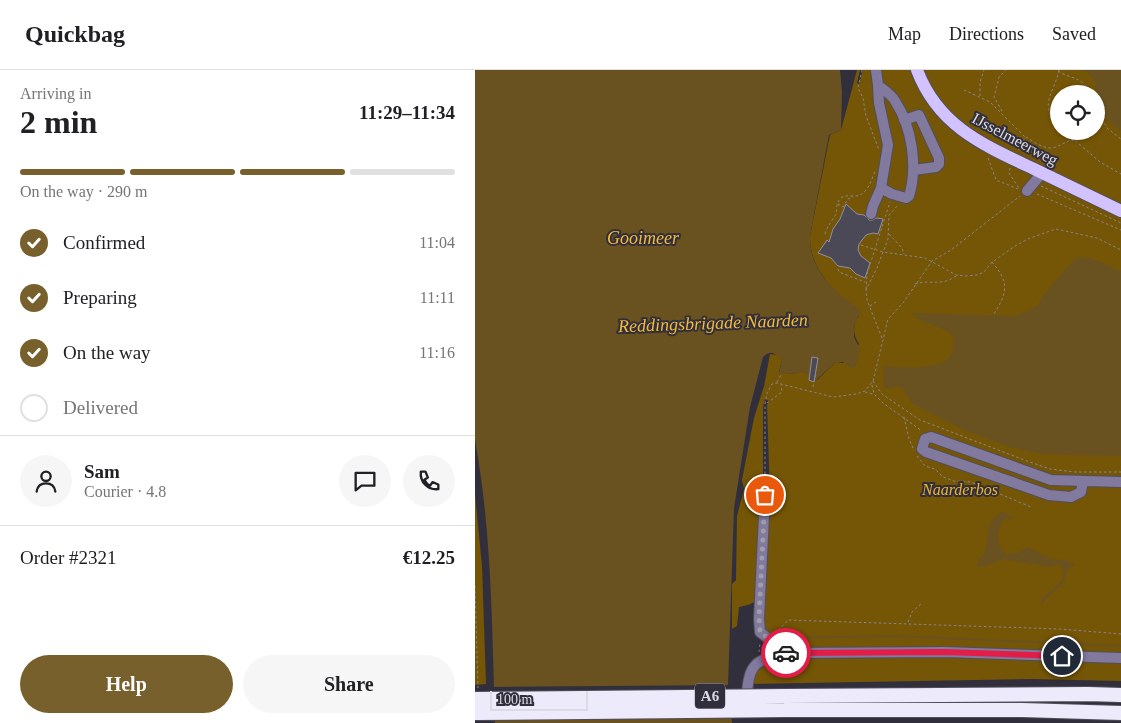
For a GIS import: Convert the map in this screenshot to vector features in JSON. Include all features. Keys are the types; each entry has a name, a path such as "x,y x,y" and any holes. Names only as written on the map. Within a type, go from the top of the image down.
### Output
{"highway":[{"name":"A6","path":"475,713 1078,694 1121,695"},
{"name":"A6","path":"477,696 1121,713"}],"main road":[{"name":"IJsselmeerweg","path":"917,70 929,94 953,123 974,140 1121,211"}],"lane":[{"path":"871,214 881,188 888,145 879,103 876,70"},
{"path":"878,85 895,100 904,120 911,147 914,170 913,184 907,198 892,194 881,188"},
{"path":"904,120 919,115 939,158 939,164 936,167 914,170"},
{"path":"1027,190 1033,186 1042,173"},
{"path":"1083,482 1081,492 1071,497 1049,495 922,449 925,439 931,437 1051,480 1121,482"},
{"path":"753,487 765,495 760,632 786,653"},
{"path":"745,712 748,676 759,662 770,656 786,653 945,652 1121,658"}],"path":[{"path":"862,70 858,88 863,98 866,116 879,153"},
{"path":"981,97 980,82 984,70"},
{"path":"1004,114 995,97 999,77 1006,70"},
{"path":"1053,85 1059,70 1087,85"},
{"path":"964,90 991,102 1025,137 1050,149 1066,141 1074,140 1100,162 1121,174"},
{"path":"1050,93 1048,107 1050,112"},
{"path":"1105,124 1121,139"},
{"path":"874,394 872,385 882,339 891,314 903,303 932,261 951,250 1019,196 1020,189 1009,172 1025,137"},
{"path":"837,204 843,207 847,199 862,194 866,190 875,170"},
{"path":"1027,190 1036,185 1040,186 1121,223"},
{"path":"882,339 869,306 865,283 892,194"},
{"path":"825,234 836,215 837,204 845,196 854,196"},
{"path":"866,290 883,252 888,233 889,215 894,208 907,198"},
{"path":"861,245 883,252 925,258 956,275 977,275 984,272 993,262 1030,238 1056,229 1097,238 1121,250"},
{"path":"888,233 902,248 904,255"},
{"path":"993,262 999,270 1006,289 1004,298 994,314"},
{"path":"838,269 839,272 865,283"},
{"path":"915,284 922,281 941,283 949,281 956,275"},
{"path":"869,306 876,302"},
{"path":"879,328 885,328"},
{"path":"813,387 816,374"},
{"path":"777,383 781,375"},
{"path":"873,381 882,394 920,420 1035,464 1050,469 1075,472 1121,472"},
{"path":"765,495 765,404 767,393 772,384 777,383 833,397 857,394 865,391 872,385"},
{"path":"765,404 782,392 780,384"},
{"path":"865,391 874,394 883,403 923,432 925,439"},
{"path":"904,417 909,439 917,456 925,466 935,469 943,476 954,481 971,482 1031,507"},
{"path":"475,586 477,696"},
{"path":"908,623 912,612 922,603"},
{"path":"769,640 788,620 1060,629 1121,634"},
{"path":"759,662 760,632"}],"green space":[{"name":"Naarderbos","path":"857,70 860,70 857,83 859,84 863,70 1121,70 1121,681 1033,679 748,684 763,666 784,657 764,631 762,622 770,495 767,405 769,401 765,399 763,407 763,477 757,601 739,607 737,626 732,629 732,584 736,580 737,516 744,489 742,480 754,418 764,386 770,354 778,355 782,360 779,372 793,374 802,371 817,380 836,362 843,363 859,344 854,330 859,316 826,280 814,260 811,249 810,236 830,135 841,130"},
{"path":"475,494 482,566 486,684 475,685"}],"water":[{"name":"Gooimeer","path":"475,70 840,70 842,92 841,130 829,135 810,236 814,260 825,279 842,296 861,310 854,327 854,337 860,349 856,366 851,369 845,362 836,362 814,382 809,380 808,374 802,371 781,375 779,373 782,360 776,354 769,353 763,357 750,407 734,508 728,684 732,723 495,723 488,545 481,475 475,440"},
{"path":"1080,70 1121,70 1121,131 1105,116 1105,85 1095,85 1091,76"},
{"path":"1078,257 1091,258 1121,271 1121,456 1043,454 1009,447 964,430 913,404 900,386 884,389 883,366 908,367 937,364 949,357 953,348 954,338 950,333 920,320 913,313 1016,316 1038,305 1043,295"},
{"path":"1002,512 1009,514 1012,519 1004,519 998,533 998,542 1006,554 1018,553 1027,547 1051,559 1065,560 1076,565 1068,568 1062,586 1053,592 1041,605 1042,599 1061,581 1063,575 1062,567 1058,565 1049,567 1003,559 986,566 977,567 987,544 990,525"}],"pier":[{"path":"731,685 734,715 492,718 491,687"}],"building":[{"path":"846,204 857,214 864,215 869,220 883,219 878,234 866,235 859,244 858,250 861,256 870,263 865,278 856,274 850,268 838,266 831,258 818,253 827,240 829,242 833,229 840,219"},
{"path":"812,357 818,358 814,382 809,380"}],"waterway":[{"path":"780,638 895,636 1121,646"}],"way so far":[{"path":"765,495 760,632 786,653"}],"route":[{"path":"786,653 945,652 1062,656"}],"water label":[{"name":"Reddingsbrigade Naarden","path":"713,323"}]}
